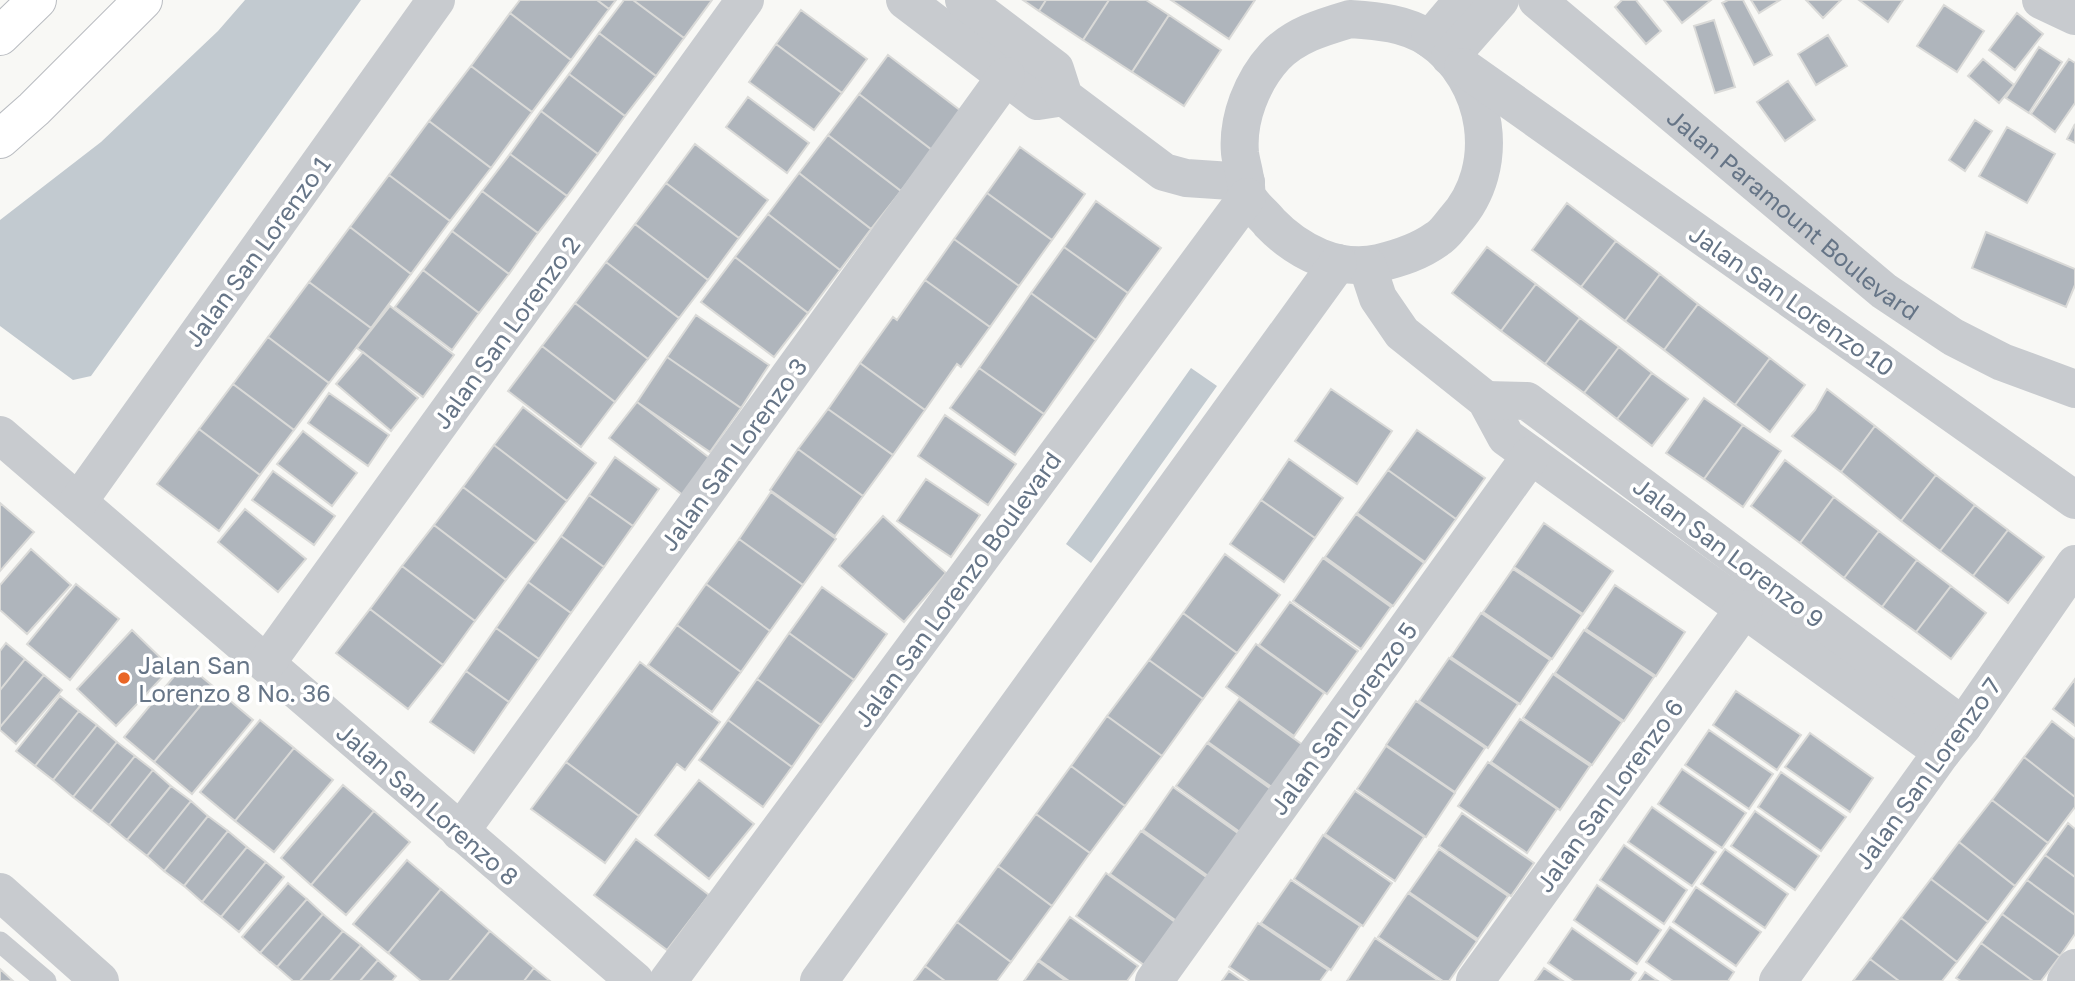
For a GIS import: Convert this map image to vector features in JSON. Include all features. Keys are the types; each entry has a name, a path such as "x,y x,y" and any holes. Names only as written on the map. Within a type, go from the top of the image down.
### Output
{"main road":[{"path":"0,36 37,0"},
{"path":"0,139 34,109 143,0"}],"street":[{"name":"Jalan San Lorenzo 1","path":"78,502 436,0"},
{"name":"Jalan San Lorenzo 2","path":"266,664 745,0"},
{"path":"905,0 1038,100 1064,97"},
{"path":"964,0 1055,69 1064,97 1164,172 1186,178 1244,177"},
{"path":"1446,53 1463,0"},
{"path":"1446,53 1500,0"},
{"name":"Jalan Paramount Boulevard","path":"1537,0 1884,291 1966,343 2002,362 2075,388"},
{"path":"2041,0 2075,16"},
{"path":"819,981 1369,272 1405,258 1439,239 1465,210 1481,175 1485,136 1495,110 1477,98 1446,53 1363,10 1310,31 1276,55 1251,89 1240,130 1244,177 1284,237 1314,256 1369,272"},
{"name":"Jalan San Lorenzo 3","path":"460,832 1006,76"},
{"name":"Jalan San Lorenzo 10","path":"1495,110 2075,500"},
{"name":"Jalan San Lorenzo Boulevard","path":"668,981 1244,177"},
{"name":"Jalan San Lorenzo 9","path":"1369,272 1402,333 1486,400 1506,437 1744,609 1952,739"},
{"name":"Jalan San Lorenzo 9","path":"1486,400 1527,401 1651,494 1952,739"},
{"name":"Jalan San Lorenzo 8","path":"0,435 635,981"},
{"name":"Jalan San Lorenzo 5","path":"1154,981 1531,455"},
{"path":"1626,524 1651,494"},
{"name":"Jalan San Lorenzo 7","path":"1778,981 2075,564"},
{"name":"Jalan San Lorenzo 6","path":"1475,981 1744,609"},
{"path":"0,892 100,981"},
{"path":"2066,981 2075,968"}],"lane":[{"path":"0,942 46,981"}],"shaded area":[{"path":"245,0 361,0 91,376 73,380 0,326 0,220 101,142 218,31"},
{"path":"1191,368 1217,386 1091,563 1066,544"}],"building":[{"path":"520,0 597,0 609,9 571,60 510,13"},
{"path":"597,0 616,0 609,9"},
{"path":"624,0 633,0 684,38 656,76 599,33"},
{"path":"633,0 712,0 684,38"},
{"path":"1023,0 1046,0 1039,11"},
{"path":"1046,0 1109,0 1083,40 1039,11"},
{"path":"1109,0 1146,0 1169,15 1132,72 1083,40"},
{"path":"1171,0 1255,0 1229,39"},
{"path":"1622,0 1636,0 1661,31 1646,44 1615,7"},
{"path":"1664,0 1711,0 1682,23"},
{"path":"1728,0 1743,0 1772,55 1754,65 1722,3"},
{"path":"1751,0 1780,0 1759,13"},
{"path":"1806,0 1841,0 1823,18"},
{"path":"1859,0 1903,0 1888,22"},
{"path":"1944,5 1984,31 1957,72 1917,46"},
{"path":"801,10 867,59 842,93 776,44"},
{"path":"510,13 571,60 532,112 471,66"},
{"path":"2017,13 2043,34 2015,70 1989,50"},
{"path":"1169,15 1221,50 1184,106 1132,72"},
{"path":"1714,20 1735,87 1715,93 1694,26"},
{"path":"599,33 656,76 625,116 569,74"},
{"path":"1828,35 1847,66 1816,85 1798,54"},
{"path":"776,44 842,93 814,130 749,82"},
{"path":"2039,47 2062,62 2029,113 2006,98"},
{"path":"888,55 961,111 932,150 859,94"},
{"path":"1983,59 2014,85 1999,103 1968,76"},
{"path":"2069,59 2075,63 2075,103 2055,132 2031,114"},
{"path":"471,66 532,112 491,168 429,121"},
{"path":"569,74 625,116 598,154 541,111"},
{"path":"1788,81 1815,120 1785,141 1757,102"},
{"path":"859,94 932,150 901,191 828,135"},
{"path":"748,97 809,143 787,173 726,127"},
{"path":"541,111 598,154 567,196 510,154"},
{"path":"1975,120 1992,131 1965,171 1949,160"},
{"path":"429,121 491,168 450,221 389,175"},
{"path":"2075,124 2075,143 2067,139"},
{"path":"2007,127 2055,154 2027,203 1979,176"},
{"path":"828,135 901,191 871,229 799,173"},
{"path":"695,144 768,200 739,238 666,183"},
{"path":"1020,147 1085,194 1052,240 987,193"},
{"path":"510,154 567,196 538,233 482,191"},
{"path":"799,173 871,229 840,270 768,214"},
{"path":"389,175 450,221 411,274 350,227"},
{"path":"666,183 739,238 708,280 635,224"},
{"path":"482,191 538,233 509,274 452,231"},
{"path":"987,193 1052,240 1019,286 954,239"},
{"path":"1096,201 1161,248 1128,293 1064,247"},
{"path":"1567,203 1616,241 1581,287 1532,250"},
{"path":"768,214 840,270 808,313 735,257"},
{"path":"635,224 708,280 679,318 606,262"},
{"path":"350,227 411,274 371,328 309,282"},
{"path":"452,231 509,274 479,313 423,270"},
{"path":"1986,232 2075,269 2075,285 2066,307 1972,268"},
{"path":"954,239 1019,286 990,327 925,280"},
{"path":"1616,241 1660,274 1625,321 1581,287"},
{"path":"1064,247 1128,293 1096,340 1031,293"},
{"path":"1487,247 1536,284 1501,331 1452,293"},
{"path":"735,257 808,313 774,357 701,302"},
{"path":"606,262 679,318 648,359 575,303"},
{"path":"423,270 479,313 452,350 395,307"},
{"path":"1660,274 1698,304 1664,350 1625,321"},
{"path":"925,280 990,327 961,367 957,364 925,410 860,363 893,317 897,320"},
{"path":"309,282 371,328 329,383 268,337"},
{"path":"1536,284 1580,318 1545,364 1501,331"},
{"path":"1031,293 1096,340 1044,414 979,368"},
{"path":"575,303 648,359 615,402 542,346"},
{"path":"1698,304 1770,358 1735,405 1664,350"},
{"path":"390,306 454,355 423,397 357,348"},
{"path":"696,315 769,365 741,408 667,357"},
{"path":"1580,318 1619,347 1584,393 1545,364"},
{"path":"268,337 329,383 294,430 233,384"},
{"path":"542,346 615,402 581,447 508,391"},
{"path":"1619,347 1652,373 1617,419 1584,393"},
{"path":"363,352 418,398 391,431 336,384"},
{"path":"667,357 741,408 710,452 637,402"},
{"path":"1770,358 1805,385 1770,432 1735,405"},
{"path":"860,363 925,410 893,455 828,409"},
{"path":"979,368 1044,414 1015,455 950,408"},
{"path":"1652,373 1688,399 1652,446 1617,419"},
{"path":"233,384 294,430 260,475 199,429"},
{"path":"1331,389 1392,431 1357,484 1295,441"},
{"path":"1827,389 1875,426 1841,472 1792,436 1815,410"},
{"path":"329,393 389,435 368,466 308,423"},
{"path":"1704,398 1743,425 1704,479 1666,453"},
{"path":"637,402 712,460 684,496 609,438"},
{"path":"523,407 596,463 567,501 494,445"},
{"path":"828,409 893,455 863,496 798,449"},
{"path":"945,415 1016,464 988,505 918,456"},
{"path":"1743,425 1781,451 1743,507 1704,479"},
{"path":"1875,426 1936,475 1901,521 1841,472"},
{"path":"199,429 260,475 219,531 157,484"},
{"path":"1417,430 1485,478 1456,519 1388,470"},
{"path":"303,431 357,473 332,506 277,464"},
{"path":"494,445 567,501 536,542 463,487"},
{"path":"798,449 863,496 835,536 770,490"},
{"path":"615,457 659,489 633,526 589,495"},
{"path":"1289,459 1343,498 1315,538 1261,500"},
{"path":"1785,460 1834,497 1800,543 1751,506"},
{"path":"1388,470 1456,519 1425,562 1357,513"},
{"path":"273,471 335,516 314,545 252,500"},
{"path":"1936,475 1975,505 1940,551 1901,521"},
{"path":"926,479 980,515 951,557 897,521"},
{"path":"463,487 536,542 506,580 434,525"},
{"path":"771,492 836,539 803,585 739,539"},
{"path":"589,495 633,526 604,567 561,536"},
{"path":"1834,497 1879,531 1844,578 1800,543"},
{"path":"1261,500 1315,538 1284,582 1230,544"},
{"path":"0,503 34,532 0,571"},
{"path":"1975,505 2008,530 1973,576 1940,551"},
{"path":"245,509 306,559 278,592 218,542"},
{"path":"1356,514 1424,563 1393,606 1325,557"},
{"path":"883,516 946,573 904,622 839,566"},
{"path":"1544,523 1613,571 1583,614 1514,567"},
{"path":"434,525 506,580 475,621 402,566"},
{"path":"2008,530 2044,557 2008,603 1973,576"},
{"path":"1879,531 1917,560 1882,607 1844,578"},
{"path":"561,536 604,567 571,613 528,582"},
{"path":"739,539 803,585 770,631 706,584"},
{"path":"31,549 71,585 27,634 0,610 0,585"},
{"path":"1225,554 1280,595 1237,653 1183,613"},
{"path":"1323,558 1391,607 1361,649 1293,601"},
{"path":"1917,560 1951,586 1916,632 1882,607"},
{"path":"402,566 475,621 443,665 370,609"},
{"path":"1513,569 1582,615 1552,659 1483,612"},
{"path":"528,582 571,613 539,659 496,628"},
{"path":"76,584 119,619 70,680 27,644"},
{"path":"706,584 770,631 741,672 677,625"},
{"path":"1615,585 1685,632 1656,676 1586,629"},
{"path":"1951,586 1986,613 1951,659 1916,632"},
{"path":"822,587 887,634 854,680 789,633"},
{"path":"1290,602 1358,651 1327,694 1259,645"},
{"path":"370,609 443,665 408,709 336,653"},
{"path":"1183,613 1237,653 1203,699 1149,660"},
{"path":"1481,613 1550,660 1520,704 1451,657"},
{"path":"677,625 741,672 712,712 648,665"},
{"path":"496,628 539,659 509,702 466,671"},
{"name":"Jalan San Lorenzo 8 No. 36","path":"132,630 171,668 116,726 77,689"},
{"path":"1584,630 1654,677 1624,721 1555,673"},
{"path":"789,633 854,680 821,725 757,679"},
{"path":"6,643 25,659 0,690 0,651"},
{"path":"1256,644 1324,693 1294,736 1226,687"},
{"path":"1449,658 1518,704 1488,748 1419,701"},
{"path":"25,659 44,675 0,727 0,690"},
{"path":"1149,660 1203,699 1162,756 1107,716"},
{"path":"640,662 720,722 685,770 677,764 639,816 566,762"},
{"path":"185,663 215,688 154,762 124,737"},
{"path":"466,671 509,702 474,753 430,722"},
{"path":"1553,674 1622,722 1592,765 1523,718"},
{"path":"44,675 62,690 16,744 0,727"},
{"path":"757,679 821,725 792,767 728,720"},
{"path":"2075,679 2075,726 2053,709"},
{"path":"215,688 253,720 192,794 154,762"},
{"path":"1736,691 1801,735 1777,770 1713,725"},
{"path":"60,696 79,711 35,766 16,751"},
{"path":"1239,699 1307,748 1276,790 1208,742"},
{"path":"1416,701 1485,748 1455,792 1386,745"},
{"path":"79,711 97,725 53,780 35,766"},
{"path":"1107,716 1162,756 1125,806 1071,766"},
{"path":"1520,719 1590,766 1560,810 1491,762"},
{"path":"260,720 294,748 235,821 200,792"},
{"path":"728,720 792,767 763,807 699,760"},
{"path":"2052,721 2075,739 2075,797 2024,757"},
{"path":"97,725 117,742 73,797 53,780"},
{"path":"1709,730 1773,774 1749,809 1685,765"},
{"path":"1810,733 1873,778 1850,812 1785,767"},
{"path":"117,742 135,756 91,811 73,797"},
{"path":"1207,743 1275,792 1244,835 1176,786"},
{"path":"1386,746 1455,793 1426,837 1357,789"},
{"path":"294,748 333,780 274,852 235,821"},
{"path":"135,756 153,770 109,825 91,811"},
{"path":"2024,757 2075,797 2075,807 2048,843 1992,800"},
{"path":"566,762 639,816 605,863 531,809"},
{"path":"1488,762 1557,809 1527,853 1458,806"},
{"path":"1071,766 1125,806 1090,853 1036,814"},
{"path":"1682,769 1746,813 1722,848 1658,804"},
{"path":"153,770 171,786 127,840 109,825"},
{"path":"1781,772 1846,817 1821,851 1758,807"},
{"path":"699,780 754,824 709,879 655,835"},
{"path":"343,785 374,811 311,885 281,858"},
{"path":"171,786 191,801 147,856 127,840"},
{"path":"1173,787 1242,836 1211,878 1143,830"},
{"path":"1355,791 1424,837 1395,881 1325,834"},
{"path":"1992,800 2048,843 2015,886 1959,842"},
{"path":"191,801 208,816 164,871 147,856"},
{"path":"1652,807 1716,852 1692,886 1628,842"},
{"path":"374,811 410,842 346,915 311,885"},
{"path":"1755,811 1819,856 1795,890 1731,846"},
{"path":"1462,813 1534,863 1511,896 1439,846"},
{"path":"1036,814 1090,853 1052,906 998,866"},
{"path":"208,816 228,831 184,886 164,871"},
{"path":"2068,823 2075,829 2075,877 2045,855"},
{"path":"228,831 247,847 202,902 184,886"},
{"path":"1141,831 1209,879 1178,922 1110,874"},
{"path":"1323,835 1392,883 1363,926 1294,879"},
{"path":"636,839 709,895 667,950 594,895"},
{"path":"1959,842 2015,886 1988,922 1931,879"},
{"path":"1624,845 1687,890 1664,924 1600,880"},
{"path":"247,847 266,862 221,917 202,902"},
{"path":"1439,849 1508,896 1478,939 1409,892"},
{"path":"1725,849 1788,894 1765,928 1701,884"},
{"path":"2045,855 2075,877 2075,915 2027,880"},
{"path":"407,860 441,889 388,953 353,924"},
{"path":"266,862 284,877 239,932 221,917"},
{"path":"998,866 1052,906 1011,962 957,922"},
{"path":"1106,873 1175,922 1144,965 1076,916"},
{"path":"1931,879 1988,922 1957,962 1901,918"},
{"path":"1291,880 1360,926 1331,970 1261,923"},
{"path":"2027,880 2075,915 2075,934 2060,956 2002,914"},
{"path":"288,883 307,899 260,953 242,937"},
{"path":"1597,885 1661,930 1637,964 1574,920"},
{"path":"1696,887 1761,932 1736,966 1673,922"},
{"path":"441,889 490,931 449,981 421,981 388,953"},
{"path":"1408,893 1477,941 1449,981 1443,981 1378,937"},
{"path":"307,899 323,914 277,967 260,953"},
{"path":"323,914 343,931 300,981 293,981 277,967"},
{"path":"2002,914 2060,956 2041,981 2033,981 1981,943"},
{"path":"1070,917 1138,966 1127,981 1069,981 1039,960"},
{"path":"1901,918 1957,962 1942,981 1899,981 1870,959"},
{"path":"957,922 1011,962 997,981 945,981 925,966"},
{"path":"1258,923 1328,970 1320,981 1250,981 1229,967"},
{"path":"1670,927 1734,972 1728,981 1673,981 1646,962"},
{"path":"1572,928 1636,973 1630,981 1574,981 1548,963"},
{"path":"343,931 361,945 330,981 300,981"},
{"path":"490,931 534,968 524,981 449,981"},
{"path":"1375,938 1439,981 1347,981"},
{"path":"1981,943 2033,981 1961,981 1956,978"},
{"path":"361,945 378,960 360,981 330,981"},
{"path":"1870,959 1899,981 1853,981"},
{"path":"378,960 396,976 392,981 360,981"},
{"path":"1038,961 1066,981 1024,981"},
{"path":"925,966 945,981 914,981"},
{"path":"534,968 550,981 524,981"},
{"path":"1544,968 1563,981 1535,981"},
{"path":"0,969 13,981 0,981"},
{"path":"1229,971 1243,981 1222,981"},
{"path":"1645,972 1658,981 1639,981"}],"place":[{"name":"Jalan San Lorenzo 8 No. 36","path":"124,678"}]}
